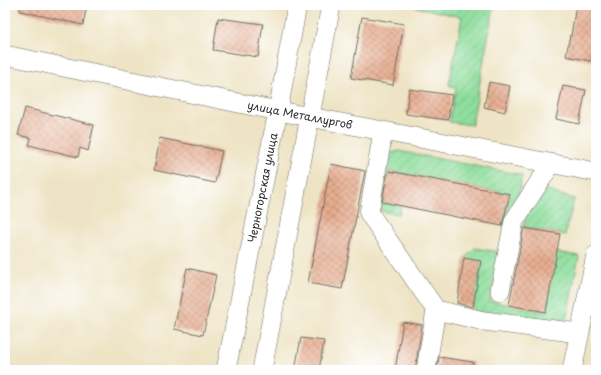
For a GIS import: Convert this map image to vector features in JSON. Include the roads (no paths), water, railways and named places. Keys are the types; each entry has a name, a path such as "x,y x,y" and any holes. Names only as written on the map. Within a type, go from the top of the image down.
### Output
{"street":[{"name":"Черногорская улица","path":"226,370 278,111 297,5"},
{"path":"262,370 331,5"},
{"name":"улица Металлургов","path":"5,55 383,132 596,172"},
{"path":"383,132 369,213 436,310 484,321 579,333"},
{"path":"500,291 514,221 551,164"},
{"path":"572,370 596,255"},
{"path":"426,370 436,310"}]}
